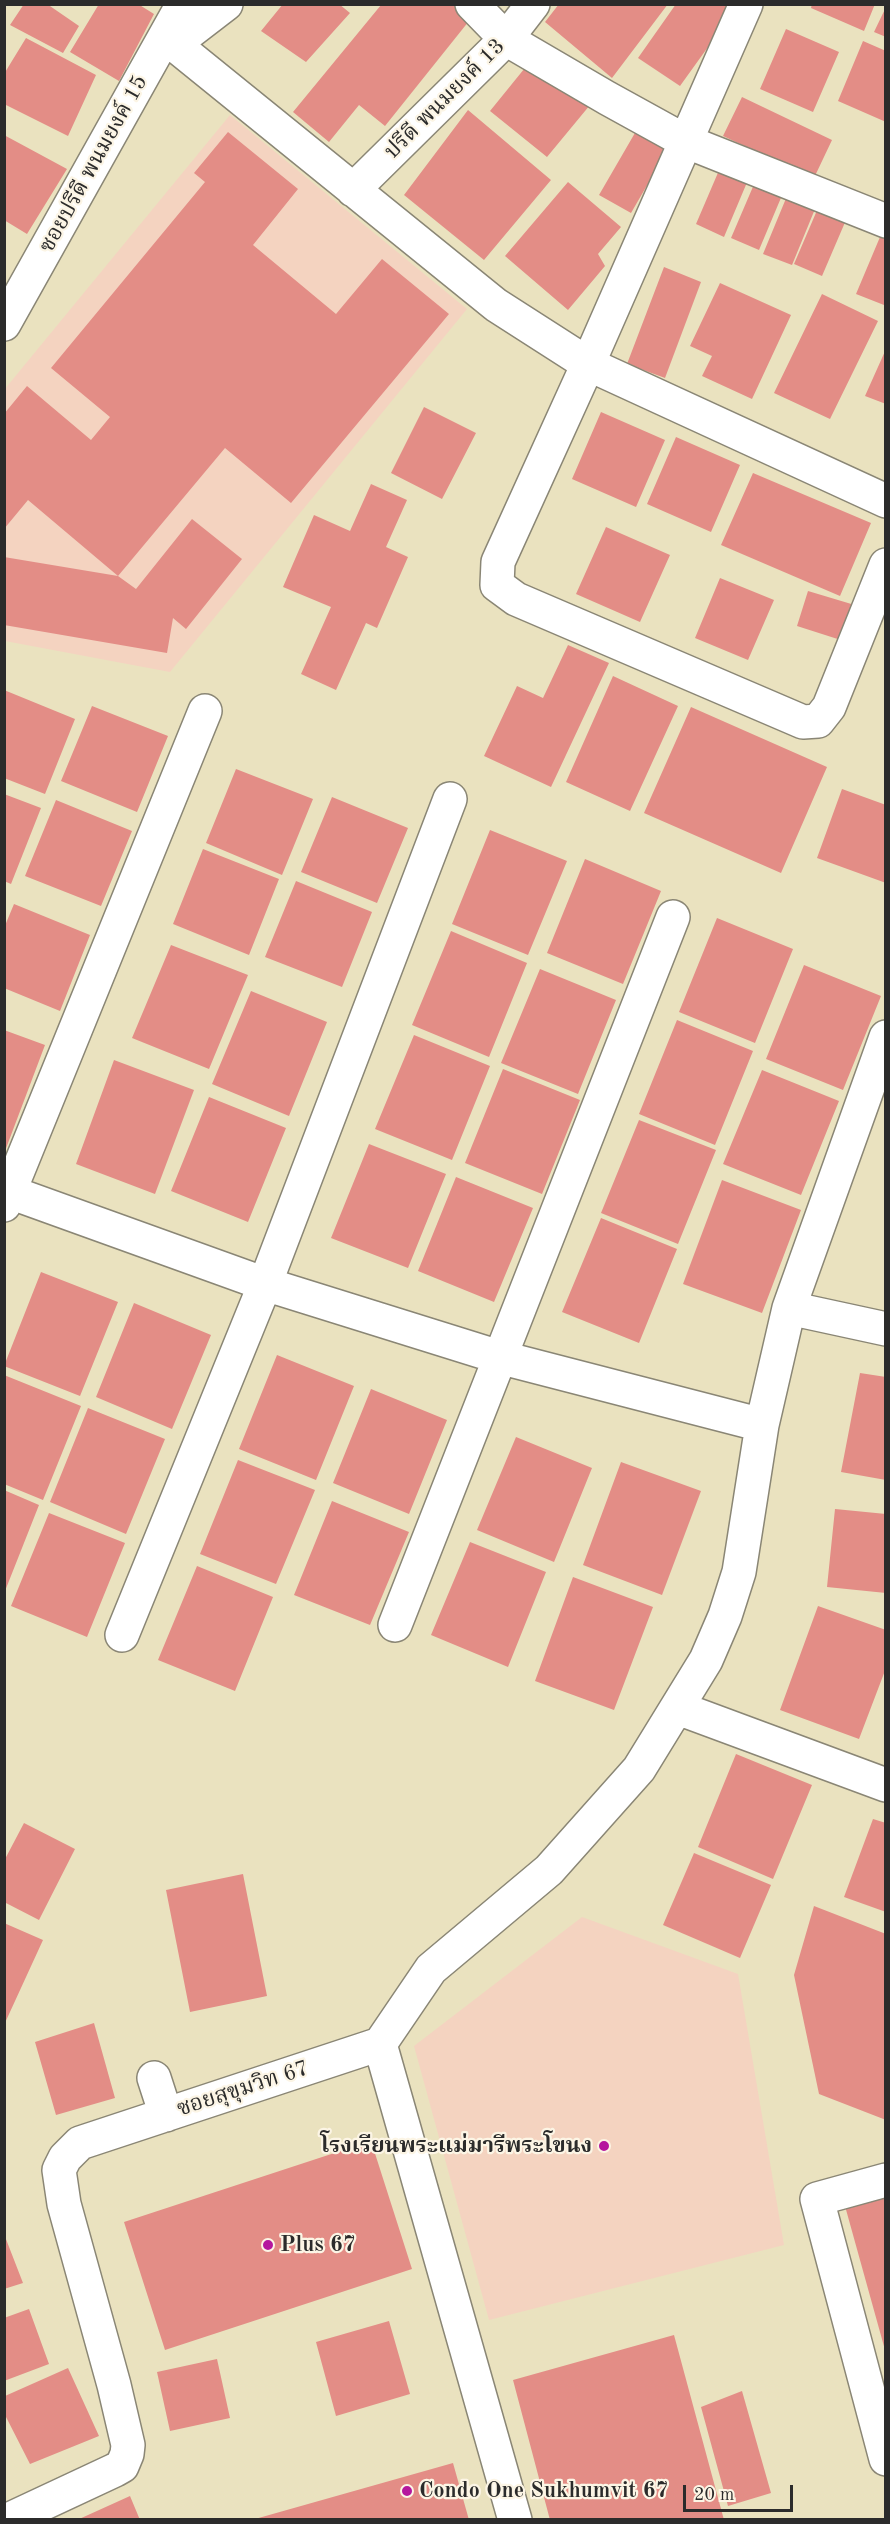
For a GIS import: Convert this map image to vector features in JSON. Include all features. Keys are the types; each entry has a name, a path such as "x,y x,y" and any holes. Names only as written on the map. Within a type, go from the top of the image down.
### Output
{"street":[{"name":"ซอยปรีดี พนมยงค์ 15","path":"4,324 169,40 183,4"},
{"path":"226,4 169,40 496,305 588,364 885,501"},
{"path":"472,4 506,39 685,141 885,220"},
{"name":"ปรีดี พนมยงค์ 13","path":"353,190 506,39 533,4"},
{"path":"746,4 588,364 498,562 497,585 516,599 803,722 818,721 829,707 885,565"},
{"path":"205,711 6,1196 265,1284 499,1358 762,1425"},
{"path":"122,1635 265,1284 450,799"},
{"path":"395,1625 673,917"},
{"path":"515,2520 380,2044 431,1969 549,1870 639,1769 706,1660 725,1616 739,1572 762,1425 789,1308 885,1037"},
{"path":"789,1308 885,1329"},
{"path":"678,1708 885,1785"},
{"name":"ซอยสุขุมวิท 67","path":"8,2520 116,2470 126,2459 128,2445 114,2385 63,2204 58,2170 64,2158 80,2143 380,2044"},
{"path":"154,2078 166,2115"},
{"path":"885,2180 817,2199 885,2459"}],"shaded area":[{"path":"230,115 467,309 170,672 5,641 4,390"},
{"name":"โรงเรียนพระแม่มารีพระโขนง","path":"582,1917 738,1974 784,2245 489,2320 414,2046"}],"building":[{"path":"24,4 47,4 79,26 63,53 10,25"},
{"path":"99,4 138,4 154,14 119,81 70,52"},
{"path":"283,4 339,4 350,13 306,62 261,31"},
{"path":"559,4 668,4 612,78 545,22"},
{"path":"676,4 731,4 736,8 680,86 638,58"},
{"path":"812,4 875,4 864,31 811,8"},
{"path":"381,5 458,5 473,16 385,126 359,105 329,142 293,112"},
{"path":"886,7 886,37 874,32"},
{"path":"786,29 839,52 813,112 760,89"},
{"path":"26,38 96,75 68,136 4,104 4,74"},
{"path":"863,41 886,51 886,122 838,101"},
{"path":"533,58 590,105 547,157 490,111"},
{"path":"742,97 832,140 814,178 723,136"},
{"path":"468,110 551,180 484,260 404,195"},
{"path":"639,126 671,144 631,213 599,195"},
{"path":"228,132 298,189 253,245 336,314 382,259 449,314 291,503 225,448 118,576 28,500 4,529 4,414 27,386 91,440 110,417 51,368 205,182 194,173"},
{"path":"4,135 67,169 27,234 4,220"},
{"path":"720,168 748,180 724,237 696,224"},
{"path":"568,182 621,227 598,254 605,266 568,310 505,256"},
{"path":"755,182 783,193 759,250 731,238"},
{"path":"787,196 815,209 792,265 763,254"},
{"path":"818,208 846,220 822,276 794,264"},
{"path":"880,237 886,239 884,305 856,294"},
{"path":"664,267 701,282 665,378 627,364"},
{"path":"720,283 791,315 752,399 702,376 712,356 690,346"},
{"path":"822,294 878,321 830,419 774,393"},
{"path":"886,349 886,404 865,396"},
{"path":"424,407 476,433 442,499 391,473"},
{"path":"601,412 665,440 636,507 572,479"},
{"path":"676,437 740,465 711,532 647,504"},
{"path":"753,473 871,523 840,596 721,545"},
{"path":"371,484 407,500 386,547 408,557 377,628 366,623 336,690 301,674 331,607 283,587 314,515 350,531"},
{"path":"192,519 242,559 186,629 173,618 167,653 4,625 4,557 118,576 136,589"},
{"path":"606,527 670,555 640,622 576,594"},
{"path":"720,578 774,600 748,660 695,638"},
{"path":"808,591 858,606 847,642 797,626"},
{"path":"568,645 609,663 551,787 484,756 517,686 543,698"},
{"path":"613,676 678,706 630,811 566,782"},
{"path":"4,690 75,719 45,794 4,778"},
{"path":"92,706 168,736 137,812 61,781"},
{"path":"691,707 827,767 781,873 644,813"},
{"path":"236,769 313,799 282,875 206,843"},
{"path":"842,789 886,805 886,883 817,858"},
{"path":"4,794 41,808 11,884 4,881"},
{"path":"332,797 408,828 377,903 301,872"},
{"path":"56,800 132,831 101,906 25,876"},
{"path":"490,830 567,861 528,955 452,924"},
{"path":"203,849 279,879 249,955 173,924"},
{"path":"585,859 661,891 623,984 547,953"},
{"path":"296,881 372,912 342,987 265,957"},
{"path":"14,904 90,935 60,1011 4,988 4,928"},
{"path":"717,918 793,949 755,1043 679,1012"},
{"path":"451,931 527,963 489,1057 412,1025"},
{"path":"171,945 248,975 209,1069 132,1038"},
{"path":"804,965 881,996 843,1090 766,1059"},
{"path":"540,969 616,1000 578,1094 501,1063"},
{"path":"251,991 327,1022 289,1116 212,1084"},
{"path":"677,1020 753,1051 715,1145 639,1114"},
{"path":"4,1030 45,1045 5,1151 4,1151"},
{"path":"414,1035 490,1066 452,1160 375,1129"},
{"path":"114,1060 194,1090 155,1194 76,1164"},
{"path":"503,1069 580,1100 542,1194 465,1163"},
{"path":"762,1070 839,1101 801,1195 723,1164"},
{"path":"209,1097 286,1128 248,1222 171,1191"},
{"path":"639,1120 716,1150 678,1244 601,1213"},
{"path":"369,1144 446,1174 408,1268 331,1238"},
{"path":"456,1177 533,1208 494,1302 418,1271"},
{"path":"722,1180 801,1210 762,1313 683,1284"},
{"path":"601,1218 677,1249 639,1343 562,1312"},
{"path":"41,1272 118,1302 80,1396 4,1366"},
{"path":"134,1303 211,1335 172,1429 96,1397"},
{"path":"277,1355 354,1386 316,1480 239,1449"},
{"path":"860,1373 886,1377 886,1480 841,1472"},
{"path":"4,1375 81,1406 43,1500 4,1484"},
{"path":"371,1389 447,1420 409,1514 333,1483"},
{"path":"88,1408 165,1439 126,1534 50,1502"},
{"path":"516,1437 592,1468 554,1562 477,1530"},
{"path":"238,1460 315,1490 276,1584 200,1554"},
{"path":"621,1462 701,1491 662,1595 583,1565"},
{"path":"4,1490 39,1505 5,1591 4,1591"},
{"path":"332,1501 409,1532 370,1625 294,1595"},
{"path":"835,1509 886,1514 886,1593 827,1587"},
{"path":"49,1513 125,1543 87,1637 11,1606"},
{"path":"470,1542 546,1572 508,1667 431,1635"},
{"path":"197,1566 273,1597 235,1691 158,1660"},
{"path":"573,1577 653,1607 614,1710 535,1681"},
{"path":"818,1606 886,1630 886,1668 859,1739 780,1710"},
{"path":"736,1754 812,1785 773,1879 698,1847"},
{"path":"873,1819 886,1823 886,1912 844,1897"},
{"path":"24,1823 75,1849 39,1920 4,1902 4,1861"},
{"path":"694,1853 771,1885 740,1958 663,1925"},
{"path":"243,1874 267,1996 190,2012 166,1890"},
{"path":"814,1906 886,1934 886,2120 819,2094 794,1975"},
{"path":"4,1923 43,1940 4,2025"},
{"path":"94,2023 115,2098 56,2115 35,2042"},
{"name":"Plus 67","path":"371,2141 412,2269 165,2350 124,2222"},
{"path":"886,2194 886,2350 885,2350 845,2206"},
{"path":"4,2234 23,2283 4,2289"},
{"path":"29,2309 49,2364 4,2381 4,2318"},
{"path":"389,2321 410,2394 336,2416 316,2342"},
{"path":"674,2335 724,2520 550,2520 513,2380"},
{"path":"217,2359 230,2418 170,2431 157,2372"},
{"path":"68,2368 99,2436 30,2464 5,2415 5,2396"},
{"path":"742,2391 771,2493 728,2506 701,2407"},
{"name":"Condo One Sukhumvit 67","path":"453,2463 469,2520 255,2520 255,2519"},
{"path":"130,2496 140,2520 77,2520"}],"place":[{"name":"โรงเรียนพระแม่มารีพระโขนง","path":"604,2146"},
{"name":"Plus 67","path":"268,2245"},
{"name":"Condo One Sukhumvit 67","path":"407,2491"}]}
